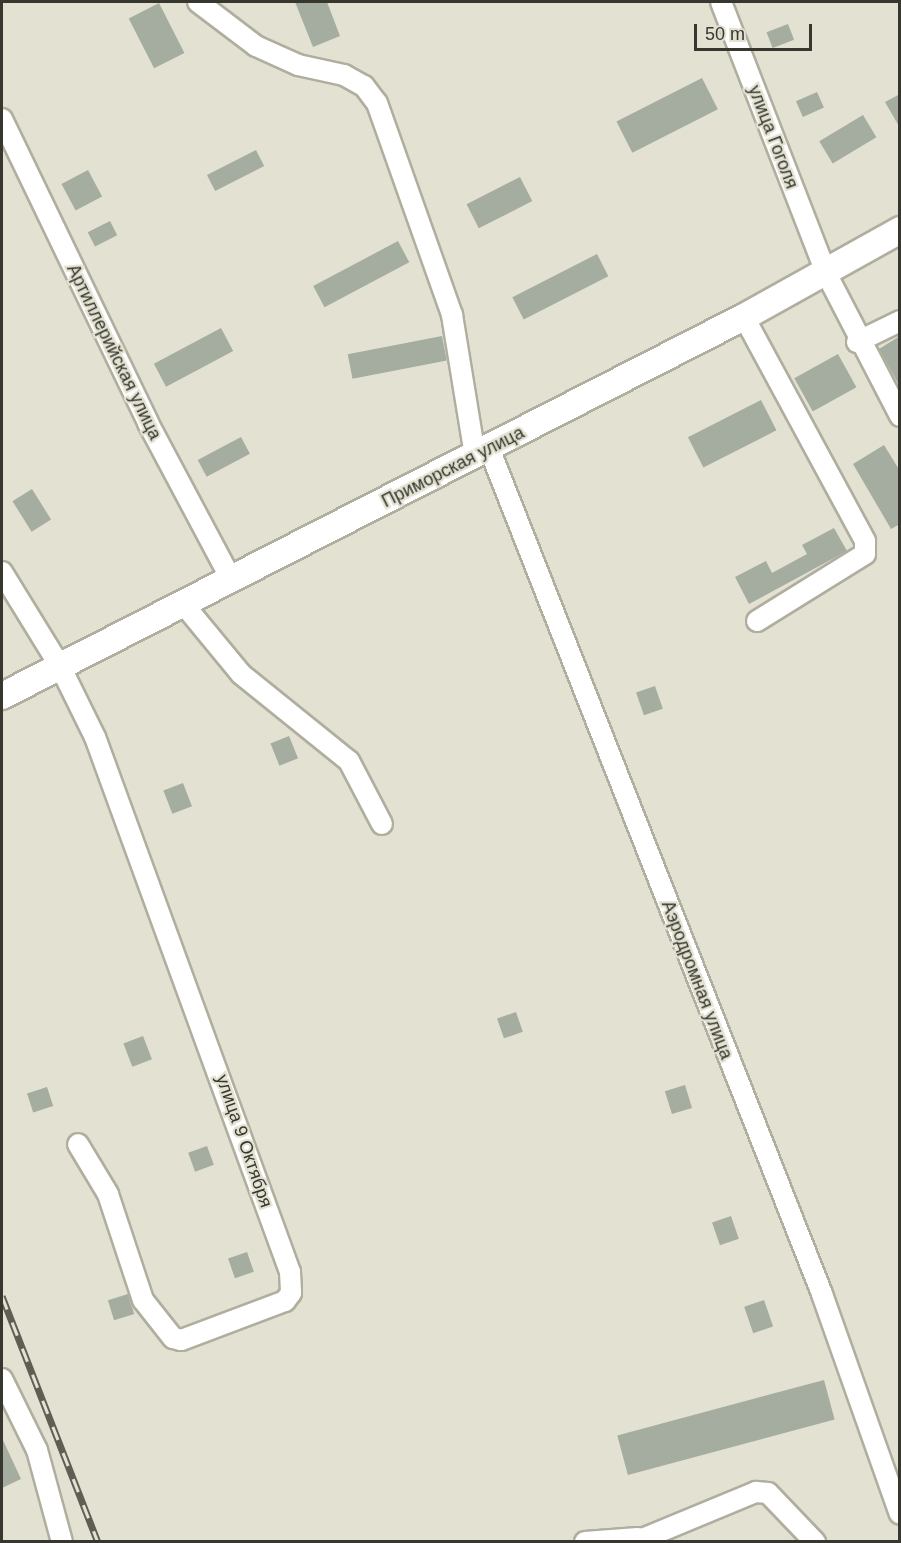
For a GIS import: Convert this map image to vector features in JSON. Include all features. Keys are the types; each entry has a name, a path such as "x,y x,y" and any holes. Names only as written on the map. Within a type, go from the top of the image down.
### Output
{"main road":[{"name":"Приморская улица","path":"2,696 185,606 744,317 900,230"}],"lane":[{"name":"Аэродромная улица","path":"198,2 256,46 298,65 344,75 364,86 377,103 452,315 482,451 822,1294 900,1514"},
{"name":"улица Гоголя","path":"721,2 826,273 857,342 900,417"},
{"name":"Артиллерийская улица","path":"2,119 148,423 232,581"},
{"path":"744,317 864,541 865,554 757,621"},
{"path":"857,342 900,321"},
{"path":"2,572 62,668"},
{"path":"185,606 241,674 349,761 382,824"},
{"name":"улица 9 Октября","path":"62,668 95,737 225,1085 290,1272 291,1293 270,1310 173,1338 143,1300 108,1194 78,1144"},
{"path":"2,1379 37,1450 62,1542"},
{"path":"585,1542 636,1540 756,1492 768,1493 815,1542"}],"building":[{"path":"295,2 327,2 340,36 313,47"},
{"path":"159,3 184,53 154,68 129,18"},
{"path":"788,24 794,40 773,48 767,32"},
{"path":"702,78 718,109 632,153 616,122"},
{"path":"817,92 824,108 803,117 796,101"},
{"path":"900,94 900,128 885,102"},
{"path":"863,115 876,137 833,164 819,141"},
{"path":"256,150 264,166 215,191 207,175"},
{"path":"88,170 102,196 76,211 62,184"},
{"path":"520,177 532,201 479,228 467,204"},
{"path":"110,221 117,235 95,247 88,232"},
{"path":"398,241 409,262 325,307 313,286"},
{"path":"597,254 608,276 524,319 512,297"},
{"path":"221,328 233,351 166,387 154,364"},
{"path":"442,336 447,361 353,379 348,354"},
{"path":"900,336 900,387 879,349"},
{"path":"838,354 856,387 813,411 794,378"},
{"path":"761,400 776,430 703,468 688,437"},
{"path":"241,437 250,454 207,477 198,460"},
{"path":"884,445 900,471 900,524 891,529 853,464"},
{"path":"32,489 51,520 32,532 12,501"},
{"path":"834,528 847,551 749,604 735,577 766,561 772,573 807,554 802,545"},
{"path":"655,686 663,709 644,715 636,693"},
{"path":"289,736 298,758 279,766 270,743"},
{"path":"183,783 192,806 172,814 163,791"},
{"path":"516,1012 523,1032 504,1038 497,1019"},
{"path":"143,1036 152,1059 132,1067 123,1044"},
{"path":"685,1085 692,1108 672,1114 665,1091"},
{"path":"47,1087 53,1106 33,1113 27,1093"},
{"path":"207,1146 214,1165 195,1172 188,1153"},
{"path":"731,1216 739,1239 720,1245 712,1223"},
{"path":"247,1252 254,1272 235,1278 228,1259"},
{"path":"128,1294 134,1314 114,1320 108,1300"},
{"path":"764,1300 773,1326 753,1333 744,1307"},
{"path":"824,1380 835,1420 628,1475 617,1435"},
{"path":"2,1438 21,1479 2,1488"}],"railway":[{"path":"2,1296 98,1542"}]}
